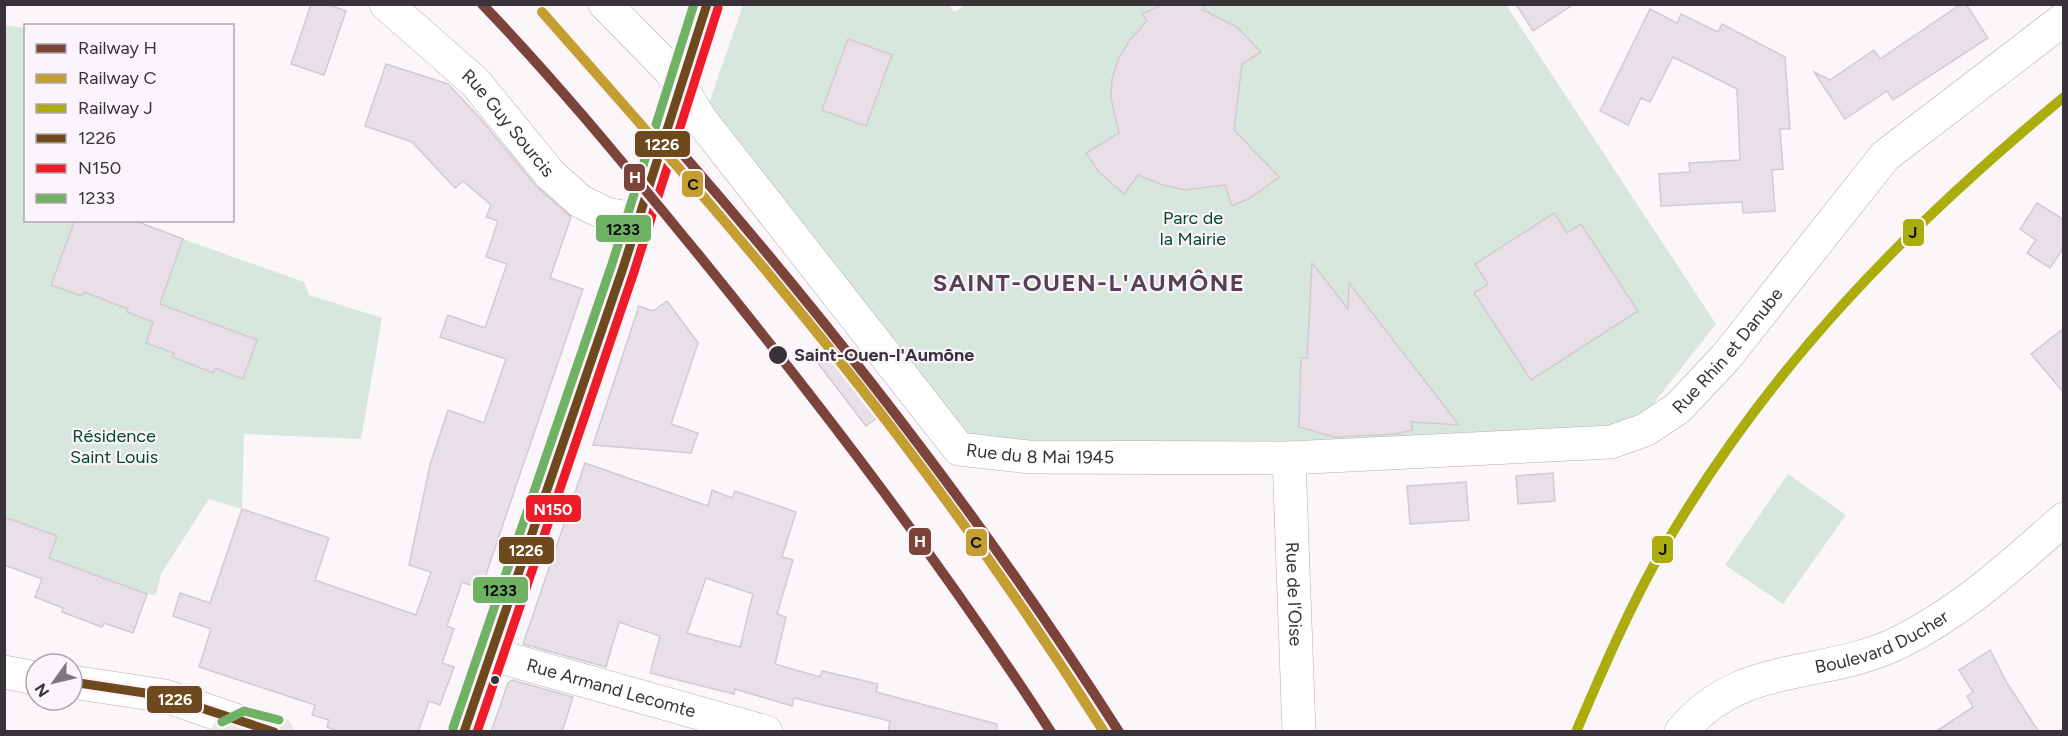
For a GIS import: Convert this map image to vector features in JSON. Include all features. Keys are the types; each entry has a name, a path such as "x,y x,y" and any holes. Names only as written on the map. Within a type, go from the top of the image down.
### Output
{"main road":[{"path":"466,730 639,220 707,4"},
{"path":"236,727 276,732"}],"street":[{"name":"Rue Guy Sourcis","path":"386,4 475,82 550,174 580,201 606,214 639,220"},
{"name":"Rue du 8 Mai 1945","path":"605,4 670,70 701,120 959,450 1029,457 1289,458"},
{"name":"Rue Rhin et Danube","path":"1289,458 1611,442 1645,430 1678,408 1726,357 1885,156 2064,19"},
{"name":"Rue de l'Oise","path":"1289,458 1299,732"},
{"name":"Boulevard Ducher","path":"1681,732 1693,717 1737,687 1764,678 1824,667 1898,643 1938,621 1993,582 2064,519"},
{"name":"Rue Armand Lecomte","path":"490,654 766,732"},
{"path":"4,672 24,676"},
{"path":"84,684 165,696 236,727"}],"green space":[{"name":"Parc de la Mairie","path":"948,4 954,12 967,4 1506,5 1716,324 1650,408 1626,425 1148,455 967,436 707,109 743,5"},
{"name":"Résidence Saint Louis","path":"4,25 24,28 24,222 75,222 52,285 82,296 84,292 128,309 127,312 153,322 146,343 174,353 173,357 213,372 215,368 243,378 257,340 160,304 183,239 304,282 309,295 382,318 361,439 244,434 242,509 209,499 161,574 156,595 147,594 49,558 57,536 5,517"},
{"path":"1788,474 1846,515 1783,604 1725,565"}],"building":[{"path":"311,4 326,4 346,11 324,75 291,64"},
{"path":"1164,4 1204,4 1203,10 1237,27 1261,52 1242,64 1234,130 1279,177 1252,197 1232,206 1225,185 1185,190 1163,185 1138,175 1124,194 1099,172 1086,153 1119,133 1111,98 1112,79 1118,60 1129,41 1147,21 1142,14"},
{"path":"1516,4 1574,4 1533,31"},
{"path":"1961,4 1966,4 1988,38 1893,100 1887,91 1845,119 1814,72 1830,80 1874,50 1880,59"},
{"path":"1650,9 1677,23 1681,14 1718,32 1722,24 1785,57 1790,129 1780,129 1783,169 1772,170 1775,211 1743,213 1742,202 1661,206 1659,174 1690,172 1689,163 1740,160 1737,89 1673,57 1650,102 1641,98 1628,125 1600,111"},
{"path":"848,39 892,55 866,126 822,110"},
{"path":"386,64 448,84 480,118 536,186 571,217 550,278 583,289 481,589 462,582 447,626 454,629 442,663 454,667 440,705 429,701 418,732 340,732 327,727 329,720 312,715 315,705 199,667 211,629 173,616 180,593 210,603 242,509 329,538 315,580 416,615 431,572 409,565 430,465 448,410 484,423 506,359 440,337 448,315 485,328 507,264 486,257 498,221 486,217 491,205 463,181 455,188 412,142 365,126"},
{"path":"2037,203 2064,220 2064,247 2050,268 2027,253 2036,240 2020,229"},
{"path":"1554,213 1567,233 1581,224 1638,311 1531,380 1474,293 1488,284 1475,264"},
{"path":"74,222 138,222 183,239 160,304 257,340 243,379 215,368 213,373 173,357 174,353 146,343 153,322 127,312 128,309 84,292 82,296 51,285"},
{"path":"1312,263 1348,309 1349,283 1459,425 1412,422 1412,430 1395,434 1334,437 1299,427 1301,358 1307,358"},
{"path":"667,301 698,343 671,424 698,433 691,453 593,445 639,306 653,311"},
{"path":"2064,328 2064,393 2031,354"},
{"path":"829,338 886,411 866,426 810,353"},
{"path":"585,463 708,506 712,490 732,498 735,491 796,512 782,557 793,560 777,614 786,617 775,664 820,677 822,671 878,684 876,692 997,724 996,732 888,732 890,721 794,698 792,706 735,689 734,694 650,673 660,636 619,622 606,667 523,644","holes":["706,578 753,594 740,647 687,633"]},
{"path":"1553,473 1555,501 1518,504 1516,476"},
{"path":"1466,482 1469,520 1410,524 1407,486"},
{"path":"4,517 57,536 49,558 147,594 133,633 104,623 102,627 62,612 63,608 35,597 42,579 4,565"},
{"path":"1990,650 2007,683 2039,732 1935,732 1973,707 1967,696 1973,692 1959,670"},
{"path":"512,680 573,697 562,732 491,732 508,683"}],"rail line":[{"name":"H","path":"482,4 566,96 791,370 925,548 1051,732"},
{"name":"C","path":"542,12 638,121 825,342 987,558 1104,732"},
{"name":"J","path":"1576,732 1617,638 1664,547 1705,481 1749,419 1843,304 1895,250 1948,198 2064,97"},
{"name":"H","path":"680,151 798,290 910,433 1018,580 1119,732"}],"transit line":[{"name":"1233","path":"453,728 612,264 694,4"},
{"name":"1226","path":"464,732 623,268 707,4"},
{"name":"N150","path":"477,732 634,272 718,8"},
{"name":"1226","path":"84,684 165,696 274,732"},
{"name":"1233","path":"222,722 244,711 279,720"}],"place":[{"name":"Saint-Ouen-l'Aumône","path":"778,355"}],"district":[{"name":"SAINT-OUEN-L'AUMÔNE","path":"1089,282"}]}
